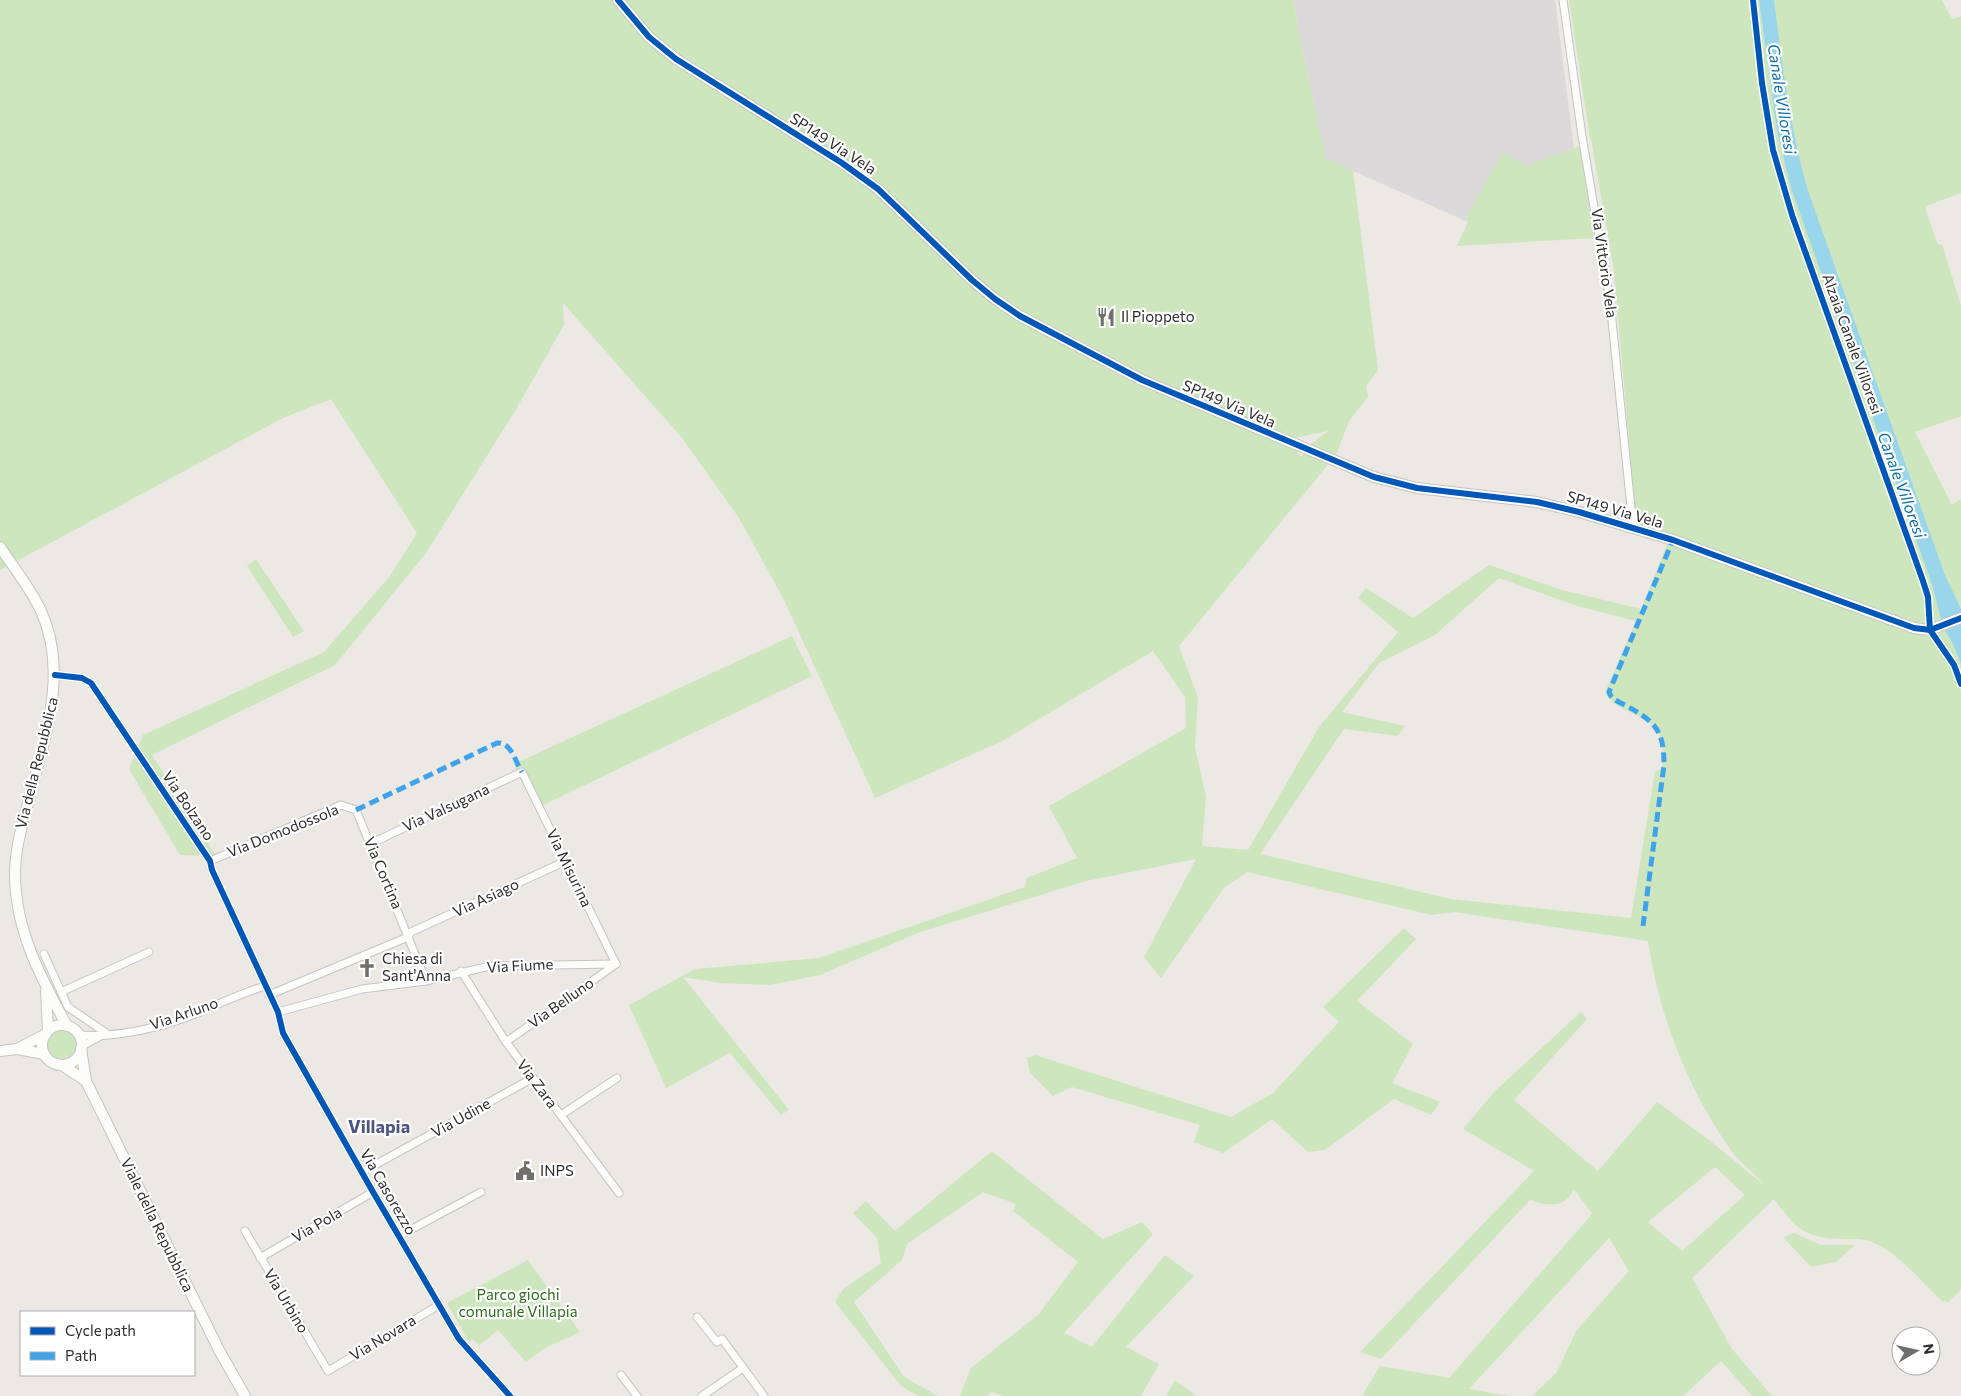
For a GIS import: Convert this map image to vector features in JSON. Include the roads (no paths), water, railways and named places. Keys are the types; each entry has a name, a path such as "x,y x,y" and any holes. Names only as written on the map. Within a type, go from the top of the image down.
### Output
{"street":[{"name":"SP149 Via Vela","path":"618,0 648,37 670,55 867,180 900,209 972,280 995,299 1020,316 1142,380 1314,454 1381,479 1417,488 1550,505 1633,527 1914,628 1930,630 1961,618"},
{"name":"Via Vittorio Vela","path":"1563,0 1582,136 1610,301 1633,527"},
{"name":"Via della Repubblica","path":"0,547 41,611 47,629 55,675 52,712 18,840 15,872 20,921 30,952 46,988 68,1026"},
{"name":"Via Bolzano","path":"55,675 82,678 91,683 210,861 212,870 265,986"},
{"name":"Via Valsugana","path":"370,844 522,772"},
{"name":"Via Misurina","path":"522,772 616,964"},
{"name":"Via Domodossola","path":"210,861 341,805 356,810"},
{"name":"Via Cortina","path":"356,810 426,981"},
{"name":"Via Asiago","path":"270,995 408,937 411,932 566,861"},
{"path":"61,992 149,952"},
{"path":"44,954 68,1007 109,1035"},
{"name":"Via Fiume","path":"278,1012 362,989 426,981 461,971 490,966 616,964"},
{"name":"Via Belluno","path":"506,1042 616,964"},
{"name":"Via Zara","path":"461,971 506,1042 619,1193"},
{"name":"Via Casorezzo","path":"265,986 278,1012 284,1032 373,1192 439,1305 460,1339 510,1396"},
{"name":"Via Arluno","path":"81,1048 101,1037 178,1019 240,993 265,986"},
{"name":"Via della Repubblica","path":"46,988 47,1032"},
{"path":"17,1049 58,1025 68,1026 79,1035 86,1080"},
{"path":"47,1032 42,1046 44,1054 51,1061 62,1065 86,1080"},
{"name":"Via Arluno","path":"79,1035 101,1037"},
{"path":"62,1065 74,1061 81,1048"},
{"path":"0,1051 17,1049 44,1054"},
{"name":"Via Udine","path":"362,1172 533,1078"},
{"path":"561,1115 617,1078"},
{"name":"Viale della Repubblica","path":"86,1080 202,1317 245,1396"},
{"name":"Via Pola","path":"260,1258 373,1192"},
{"path":"399,1236 481,1192"},
{"name":"Via Urbino","path":"245,1231 328,1371"},
{"name":"Via Novara","path":"328,1371 439,1305"},
{"path":"697,1317 718,1342 722,1339 764,1396"},
{"path":"702,1396 743,1368"},
{"path":"621,1375 637,1396"}],"water":[{"name":"Canale Villoresi","path":"1759,0 1774,0 1791,120 1808,191 1945,575 1961,609 1961,664 1953,644 1943,627 1932,584 1791,188 1777,130"}],"place":[{"name":"Il Pioppeto","path":"1106,317"},
{"name":"Chiesa di Sant'Anna","path":"367,968"},
{"name":"INPS","path":"525,1171"}],"district":[{"name":"Villapia","path":"379,1127"}],"park label":[{"name":"Parco giochi comunale Villapia","path":"518,1304"}]}
